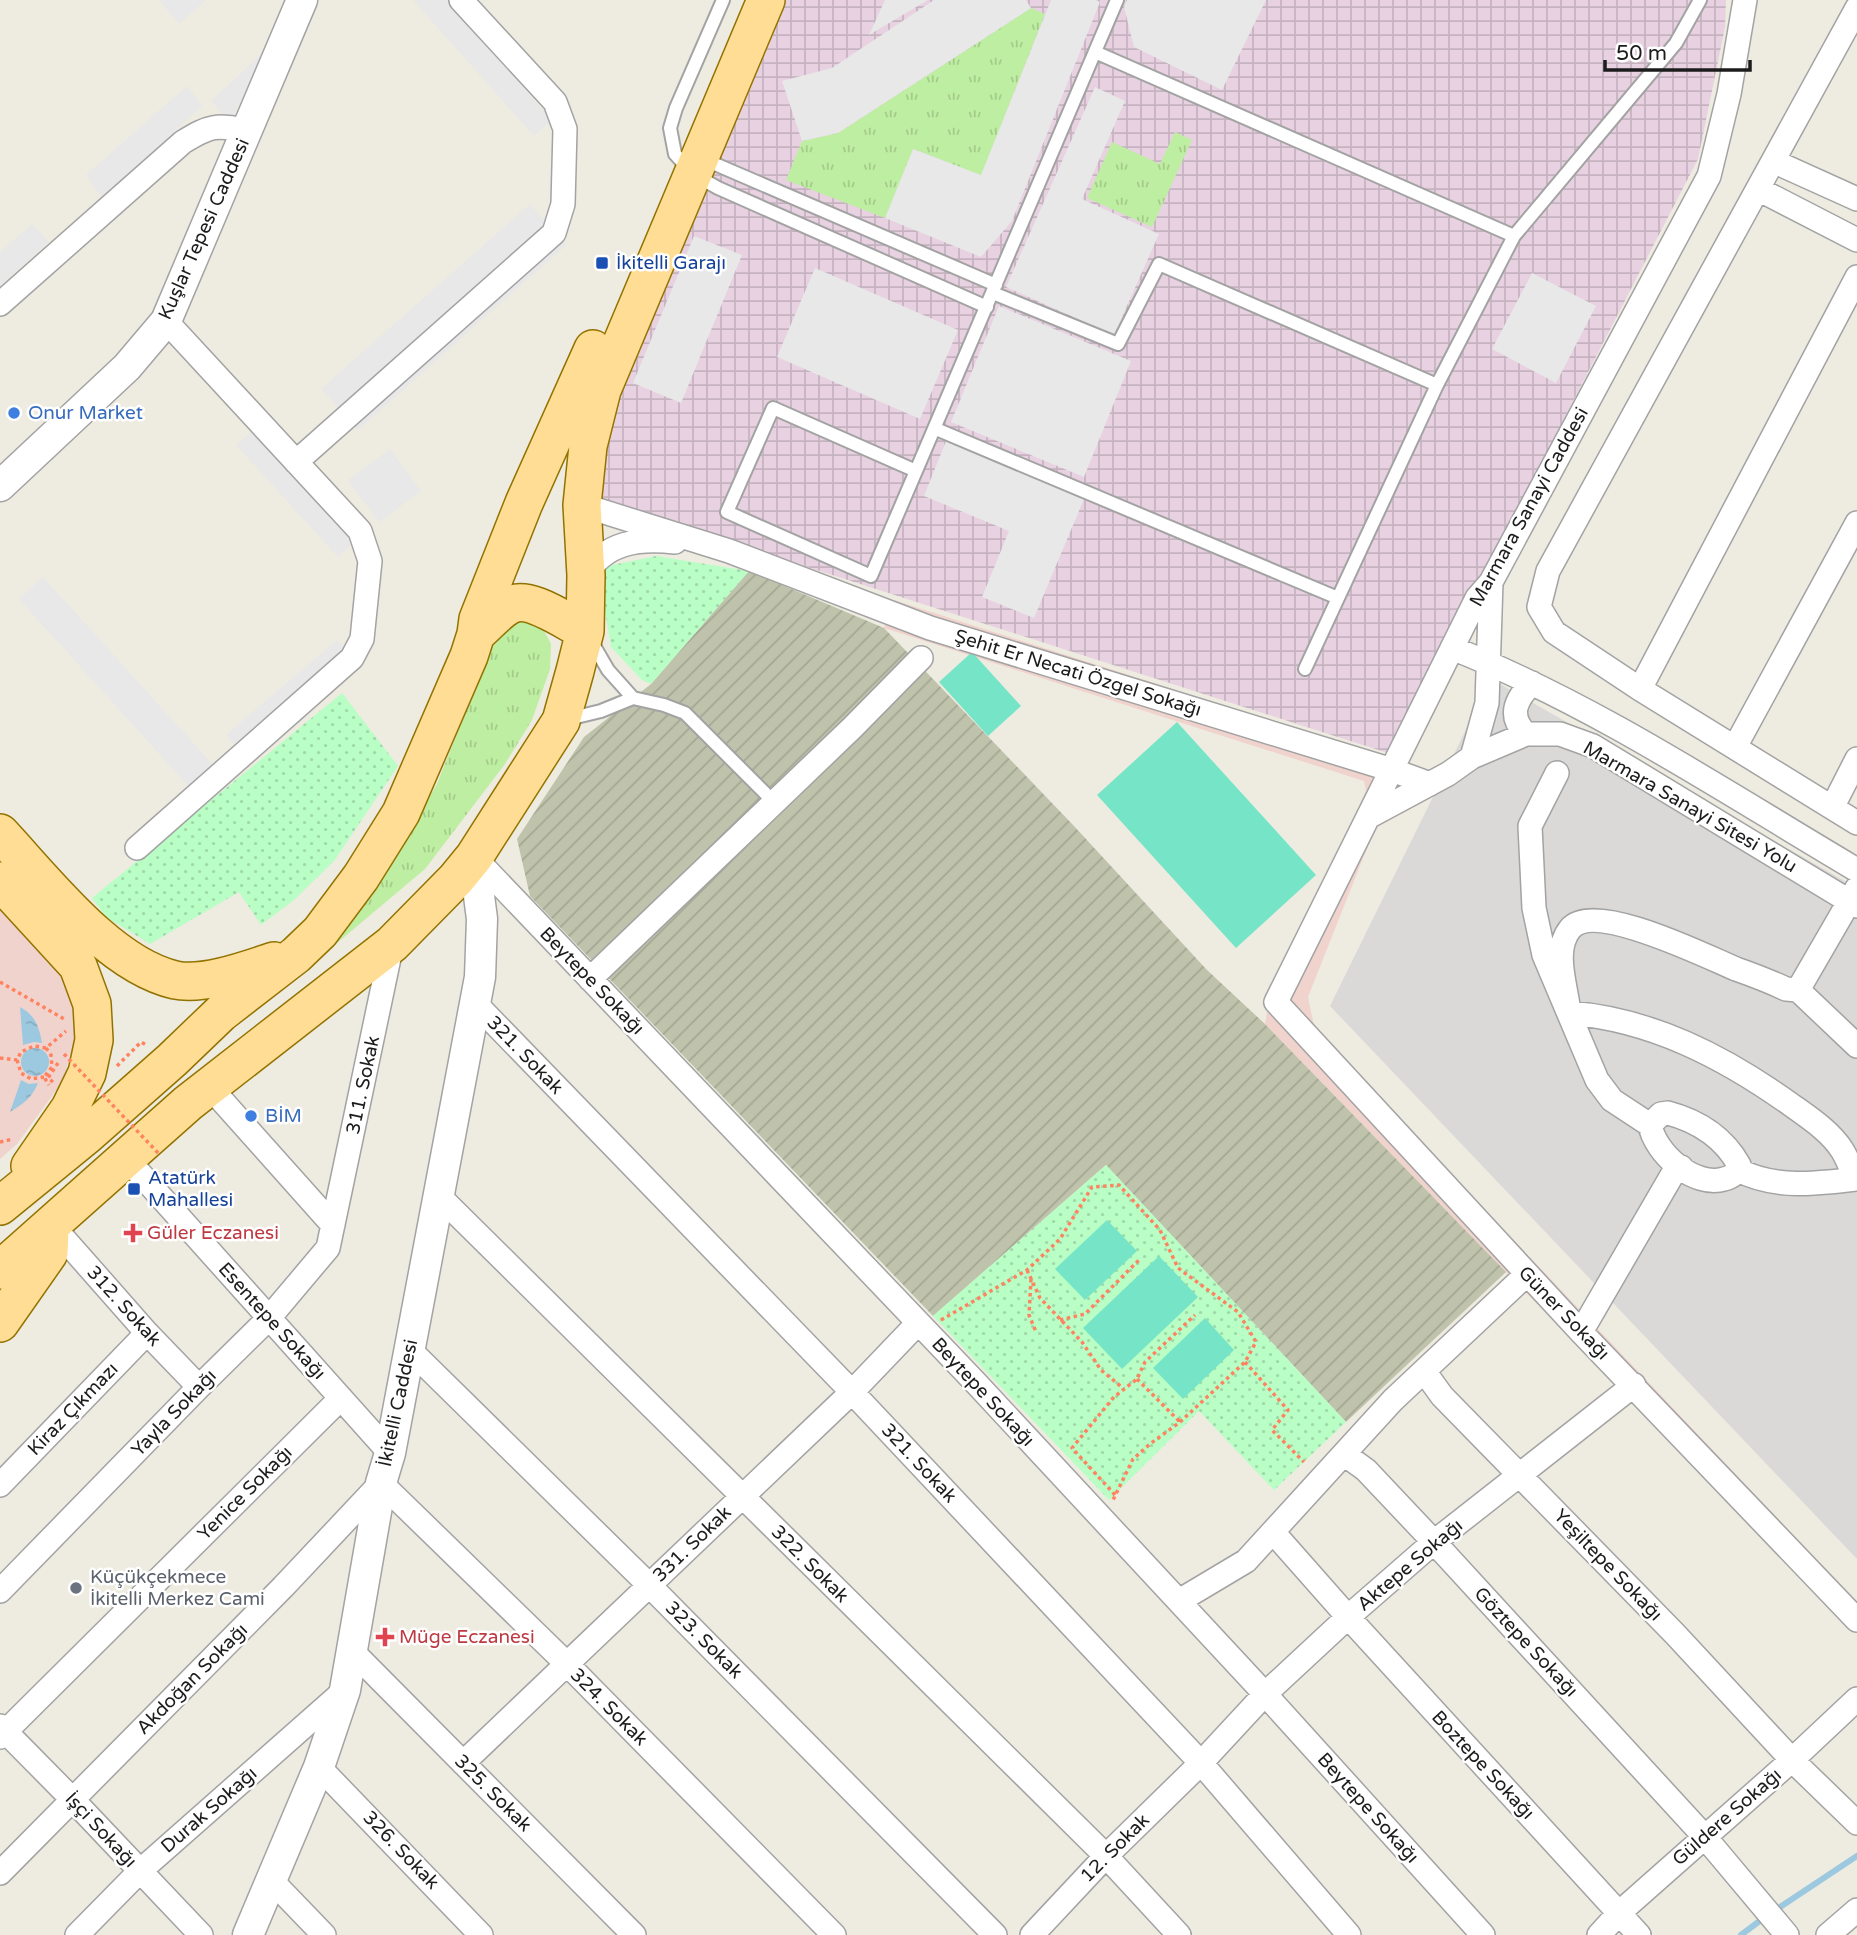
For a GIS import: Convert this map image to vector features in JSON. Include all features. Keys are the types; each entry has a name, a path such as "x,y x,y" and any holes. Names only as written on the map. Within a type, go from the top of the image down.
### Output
{"main road":[{"path":"0,1270 51,1224 143,1156 209,1086 392,944 474,857 561,721 585,631 586,575 582,505 588,446 602,390 689,162 742,0"},
{"path":"8,1199 87,1135 221,1013 296,955 320,932 361,877 401,813 469,656 478,619 524,503 766,0"},
{"path":"476,634 510,605 523,601 540,606 585,631"},
{"path":"0,833 86,925 141,966 176,980 220,978 296,955"},
{"path":"0,881 78,966 92,1004 94,1040 87,1073 70,1108 8,1199"},
{"path":"0,1323 49,1253 51,1224"}],"street":[{"name":"Kuşlar Tepesi Caddesi","path":"0,486 127,367 166,321 302,0"},
{"path":"296,462 554,233 563,204 565,129 555,102 461,0"},
{"name":"Marmara Sanayi Caddesi","path":"1276,1002 1476,598 1491,582 1709,176 1729,94 1745,0"},
{"path":"1857,8 1548,571 1539,607 1554,632 1640,689 1857,823"},
{"path":"0,304 183,142 207,128 248,130"},
{"path":"1773,161 1857,199"},
{"path":"1758,189 1857,240"},
{"path":"1640,689 1857,277"},
{"path":"137,848 352,658 362,639 370,561 360,531 166,321"},
{"path":"582,505 729,551"},
{"path":"1735,747 1857,523"},
{"path":"586,575 594,562 608,551 626,543 671,542 729,551"},
{"name":"Şehit Er Necati Özgel Sokağı","path":"729,551 930,628 1430,784"},
{"path":"1472,757 1487,703 1491,582"},
{"name":"Marmara Sanayi Sitesi Yolu","path":"1452,648 1487,662 1596,716 1857,870"},
{"path":"590,979 852,728 921,658"},
{"path":"1526,734 1517,725 1515,716 1518,700 1531,683"},
{"name":"Marmara Sanayi Sitesi Yolu","path":"1368,817 1448,774 1472,757 1526,734 1560,734 1592,746 1855,898"},
{"path":"1832,806 1857,759"},
{"path":"1557,773 1530,826 1534,908 1544,955 1597,1080 1612,1100 1650,1125 1659,1146 1681,1167 1706,1181 1731,1177 1738,1170 1739,1165 1733,1154 1696,1123 1668,1113 1661,1114 1650,1125"},
{"name":"Beytepe Sokağı","path":"474,857 1104,1520 1483,1935"},
{"name":"İkitelli Caddesi","path":"248,1935 319,1767 345,1690 381,1483 390,1452 410,1350 480,977 481,919 474,857"},
{"path":"1798,990 1855,898"},
{"path":"1569,1013 1561,954 1568,931 1576,923 1584,921 1626,926 1669,938 1786,989 1798,990 1857,1046"},
{"name":"311. Sokak","path":"333,1226 392,944"},
{"name":"Güner Sokağı","path":"1276,1002 1581,1332 1857,1620"},
{"name":"321. Sokak","path":"475,1003 852,1392 1201,1763 1349,1935"},
{"path":"1569,1013 1604,1015 1657,1031 1722,1060 1755,1079 1815,1122 1842,1149 1856,1179 1811,1185 1796,1184 1760,1178 1738,1170"},
{"path":"209,1086 333,1226"},
{"name":"Esentepe Sokağı","path":"143,1156 269,1318 390,1452"},
{"path":"1581,1332 1675,1170 1681,1167"},
{"name":"322. Sokak","path":"439,1196 1106,1856 1179,1935"},
{"name":"312. Sokak","path":"51,1224 147,1333 199,1387"},
{"name":"Yayla Sokağı","path":"0,1591 269,1318 328,1248 333,1226"},
{"path":"1179,1601 1246,1561 1393,1400 1527,1274"},
{"name":"331. Sokak","path":"463,1763 921,1327"},
{"name":"Kiraz Çıkmazı","path":"0,1485 147,1333"},
{"name":"323. Sokak","path":"410,1350 649,1585 995,1935"},
{"name":"Yeşiltepe Sokağı","path":"1424,1371 1442,1396 1675,1634 1791,1760 1857,1823"},
{"name":"Aktepe Sokağı","path":"1201,1763 1265,1694 1434,1542 1634,1385"},
{"name":"Yenice Sokağı","path":"2,1732 341,1398"},
{"name":"Göztepe Sokağı","path":"1344,1454 1366,1470 1434,1542 1704,1836 1782,1930"},
{"name":"324. Sokak","path":"381,1483 566,1664 834,1935"},
{"name":"Akdoğan Sokağı","path":"0,1873 283,1587 381,1483"},
{"name":"Boztepe Sokağı","path":"1273,1532 1348,1618 1639,1935"},
{"name":"325. Sokak","path":"352,1651 634,1935"},
{"name":"Durak Sokağı","path":"77,1935 140,1871 345,1690"},
{"name":"Güldere Sokağı","path":"1598,1935 1619,1913 1857,1699"},
{"name":"İşçi Sokağı","path":"2,1732 73,1800 201,1935"},
{"name":"12. Sokak","path":"1032,1935 1106,1856 1201,1763"},
{"name":"326. Sokak","path":"319,1767 481,1935"},
{"path":"272,1881 324,1935"},
{"path":"1828,1935 1857,1910"}],"lane":[{"path":"723,0 671,121 689,162 718,188 987,307"},
{"path":"916,471 773,408 727,512 871,576 936,429 1117,0"},
{"path":"1305,669 1437,385 1514,236 1675,43 1700,0"},
{"path":"1095,52 1514,236"},
{"path":"689,162 995,289 1118,344 1159,264 1437,385"},
{"path":"936,429 1338,598"},
{"path":"585,631 608,670 633,698"},
{"path":"561,721 601,711 633,698 664,705 685,713 773,801"}],"path":[{"path":"0,982 73,1025 46,1048"},
{"path":"46,1078 52,1067 51,1055 46,1048 34,1046 21,1052 17,1060 21,1073 31,1079 46,1078 64,1054 143,1156"},
{"path":"0,1058 17,1060"},
{"path":"46,1078 51,1088"},
{"path":"0,1142 16,1139"},
{"path":"921,1327 1027,1270 1060,1239 1092,1187 1119,1185 1160,1230 1178,1268 1238,1312 1256,1342 1245,1362 1180,1422 1133,1459 1104,1520"},
{"path":"1060,1320 1085,1314 1141,1258"},
{"path":"1027,1270 1040,1298 1082,1342 1101,1370 1124,1389"},
{"path":"1031,1277 1029,1315 1036,1332"},
{"path":"1116,1495 1072,1448 1114,1397 1137,1379 1145,1362 1195,1315"},
{"path":"1245,1362 1289,1410 1272,1430 1304,1462"},
{"path":"1137,1379 1180,1422"}],"shaded area":[{"path":"159,0 206,0 179,24"},
{"path":"413,0 446,0 552,120 534,136"},
{"path":"780,0 1726,0 1725,27 1698,159 1391,754 595,499 605,419"},
{"path":"885,0 928,0 869,35"},
{"path":"934,0 1026,0 1031,8 838,133 802,141 782,81 832,68"},
{"path":"1051,0 1100,2 1012,221 981,257 885,218 913,149 981,175"},
{"path":"1127,0 1266,0 1222,90 1134,47 1124,7"},
{"path":"269,47 230,122 211,101"},
{"path":"187,86 202,106 102,198 86,175"},
{"path":"1095,87 1125,101 1082,199 1159,234 1114,335 1006,287"},
{"path":"530,204 566,245 358,430 321,389"},
{"path":"32,224 49,242 0,286 0,252"},
{"path":"694,236 742,255 681,403 633,383"},
{"path":"815,268 958,330 920,419 777,357"},
{"path":"1532,273 1596,306 1556,383 1492,349"},
{"path":"999,306 1131,361 1084,477 951,422"},
{"path":"252,431 354,542 338,557 236,445"},
{"path":"946,441 1084,499 1034,618 982,597 1009,531 924,496"},
{"path":"390,449 421,491 379,522 348,480"},
{"path":"749,571 884,628 1073,825 1207,970 1265,1024 1506,1272 1346,1422 1106,1165 933,1316 530,896 517,839 584,737 651,684"},
{"path":"43,577 225,778 201,800 19,599"},
{"path":"894,600 1410,765 1373,833 1308,997 1315,1031 1857,1602 1857,1633 1265,1024 1270,995 1366,791 1364,781 884,628"},
{"path":"337,640 350,655 240,751 226,735"},
{"path":"1491,679 1857,888 1857,1559 1330,1006"},
{"path":"0,896 67,980 77,1031 63,1081 17,1144 0,1159"}],"green space":[{"path":"1031,8 1045,14 981,176 914,149 885,218 786,180 802,141 838,133"},
{"path":"1175,132 1192,140 1152,227 1087,198 1112,142 1160,164"},
{"path":"656,556 749,571 651,684 642,680 611,647 598,568"},
{"path":"517,618 542,627 551,644 550,669 532,720 505,764 425,869 324,954 388,868 437,784 497,633"},
{"path":"972,652 1021,706 988,736 939,682"},
{"path":"342,693 398,766 334,861 294,900 261,925 239,892 150,944 106,917 92,898"},
{"path":"1177,722 1316,875 1236,948 1097,795"},
{"path":"1106,1165 1346,1422 1274,1490 1199,1411 1109,1500 933,1316"},
{"path":"1107,1220 1137,1251 1085,1300 1055,1269"},
{"path":"1159,1256 1198,1297 1122,1369 1083,1328"},
{"path":"1205,1318 1234,1350 1183,1399 1153,1368"}],"water":[{"path":"20,1007 36,1022 42,1043 23,1045"},
{"path":"35,1048 45,1052 49,1062 45,1072 35,1076 25,1072 21,1062 25,1052"},
{"path":"21,1080 29,1084 38,1083 27,1100 10,1112"}],"waterway":[{"path":"1774,1911 1857,1856"},
{"path":"1741,1935 1765,1917"}],"place":[{"name":"İkitelli Garajı","path":"602,263"},
{"name":"Onur Market","path":"14,413"},
{"name":"BİM","path":"251,1116"},
{"name":"Atatürk Mahallesi","path":"134,1189"},
{"name":"Güler Eczanesi","path":"133,1233"},
{"name":"Küçükçekmece İkitelli Merkez Cami","path":"76,1588"},
{"name":"Müge Eczanesi","path":"385,1637"}]}
